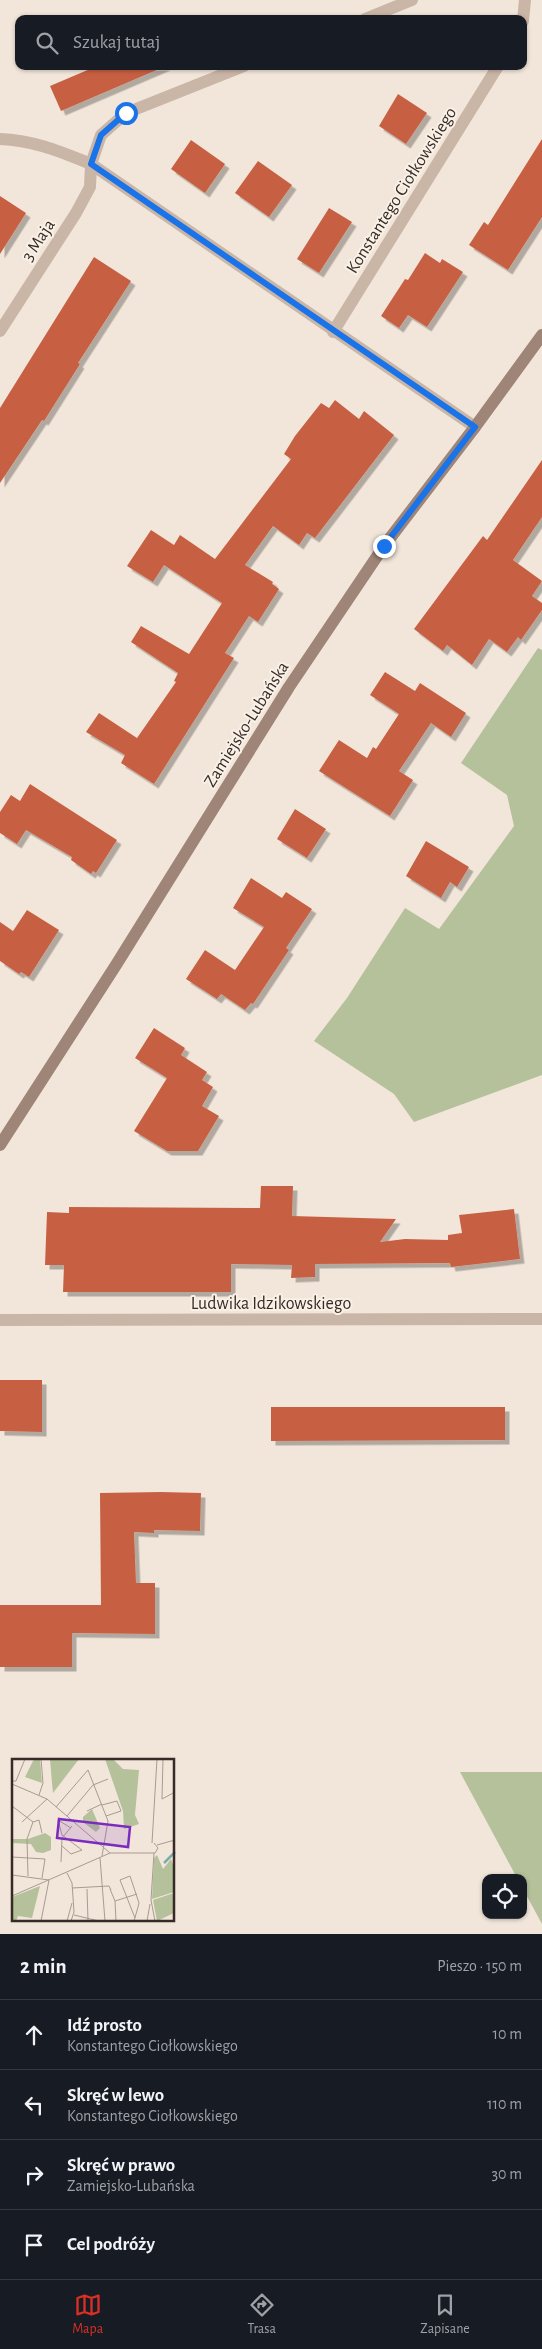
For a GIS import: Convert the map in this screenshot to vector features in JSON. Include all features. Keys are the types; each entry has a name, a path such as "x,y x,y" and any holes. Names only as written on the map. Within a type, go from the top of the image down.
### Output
{"main road":[{"name":"Zamiejsko-Lubańska","path":"0,1145 116,965 294,678 384,546 475,427 542,335"}],"street":[{"path":"374,15 412,0"},
{"path":"524,15 525,0"},
{"path":"91,164 101,135 126,113 234,70"},
{"name":"Konstantego Ciołkowskiego","path":"334,332 496,70"},
{"path":"0,139 18,140 47,146 91,164 475,427"},
{"name":"3 Maja","path":"0,331 76,213 90,187 91,164"},
{"name":"Ludwika Idzikowskiego","path":"0,1320 542,1319"}],"green space":[{"path":"538,648 542,650 542,1075 414,1122 394,1094 314,1041 347,998 405,908 439,929 514,826 507,795 461,763"},
{"path":"460,1772 542,1772 542,1924 527,1896 527,1874 515,1874"}],"building":[{"path":"88,70 157,70 61,111 50,86"},
{"path":"398,94 427,113 406,144 379,126"},
{"path":"542,139 542,217 508,270 469,245 484,222 488,225"},
{"path":"191,140 225,164 205,193 171,169"},
{"path":"258,161 292,185 269,217 235,193"},
{"path":"0,196 26,213 0,254"},
{"path":"329,208 352,222 319,273 297,259"},
{"path":"425,253 440,263 442,259 463,272 427,327 408,315 399,328 381,316 405,279 408,280"},
{"path":"94,257 131,281 78,363 80,364 44,421 42,420 0,483 0,408"},
{"path":"335,400 359,419 364,411 394,435 315,538 307,533 299,545 273,526 245,565 273,582 272,584 279,589 258,622 249,616 225,653 234,658 154,784 121,763 125,755 86,732 99,713 137,738 176,682 174,681 178,673 131,642 141,626 189,654 222,603 164,565 153,582 127,566 151,530 174,545 180,535 215,559 291,459 284,454 295,436 321,403 329,408"},
{"path":"542,460 542,517 513,560 542,581 532,596 542,603 542,610 521,640 518,637 507,652 489,639 472,665 447,645 443,651 414,629 483,536 487,540"},
{"path":"385,672 415,691 420,683 466,713 451,737 431,723 399,771 413,780 390,816 319,771 339,740 367,758 373,747 376,749 399,714 370,695"},
{"path":"30,784 117,840 96,873 93,871 91,874 71,860 72,857 26,830 17,844 0,833 0,812 11,795 20,801"},
{"path":"295,809 326,829 307,858 277,839"},
{"path":"426,841 469,867 457,887 450,882 441,898 406,876"},
{"path":"251,878 282,898 286,892 312,909 286,948 289,950 253,1004 251,1003 245,1010 221,994 217,999 186,979 205,950 235,970 264,927 233,908"},
{"path":"27,910 59,930 29,977 21,972 19,974 0,961 0,922 13,931"},
{"path":"154,1028 185,1048 181,1055 207,1072 202,1080 213,1087 202,1106 219,1116 198,1151 167,1151 134,1131 167,1078 135,1058"},
{"path":"261,1186 293,1186 292,1216 396,1219 380,1242 405,1239 448,1240 448,1235 462,1233 459,1215 514,1209 520,1259 451,1267 450,1263 315,1264 315,1277 291,1278 292,1265 231,1264 231,1292 63,1292 64,1265 45,1265 47,1212 69,1213 69,1207 260,1208"},
{"path":"0,1380 42,1380 42,1432 0,1431"},
{"path":"271,1407 505,1407 505,1440 271,1441"},
{"path":"100,1493 201,1493 200,1531 154,1530 154,1533 134,1532 136,1583 155,1583 155,1634 72,1633 72,1667 0,1667 0,1605 101,1605"}],"route":[{"path":"126,113 101,135 91,164 475,427 384,546"}]}
